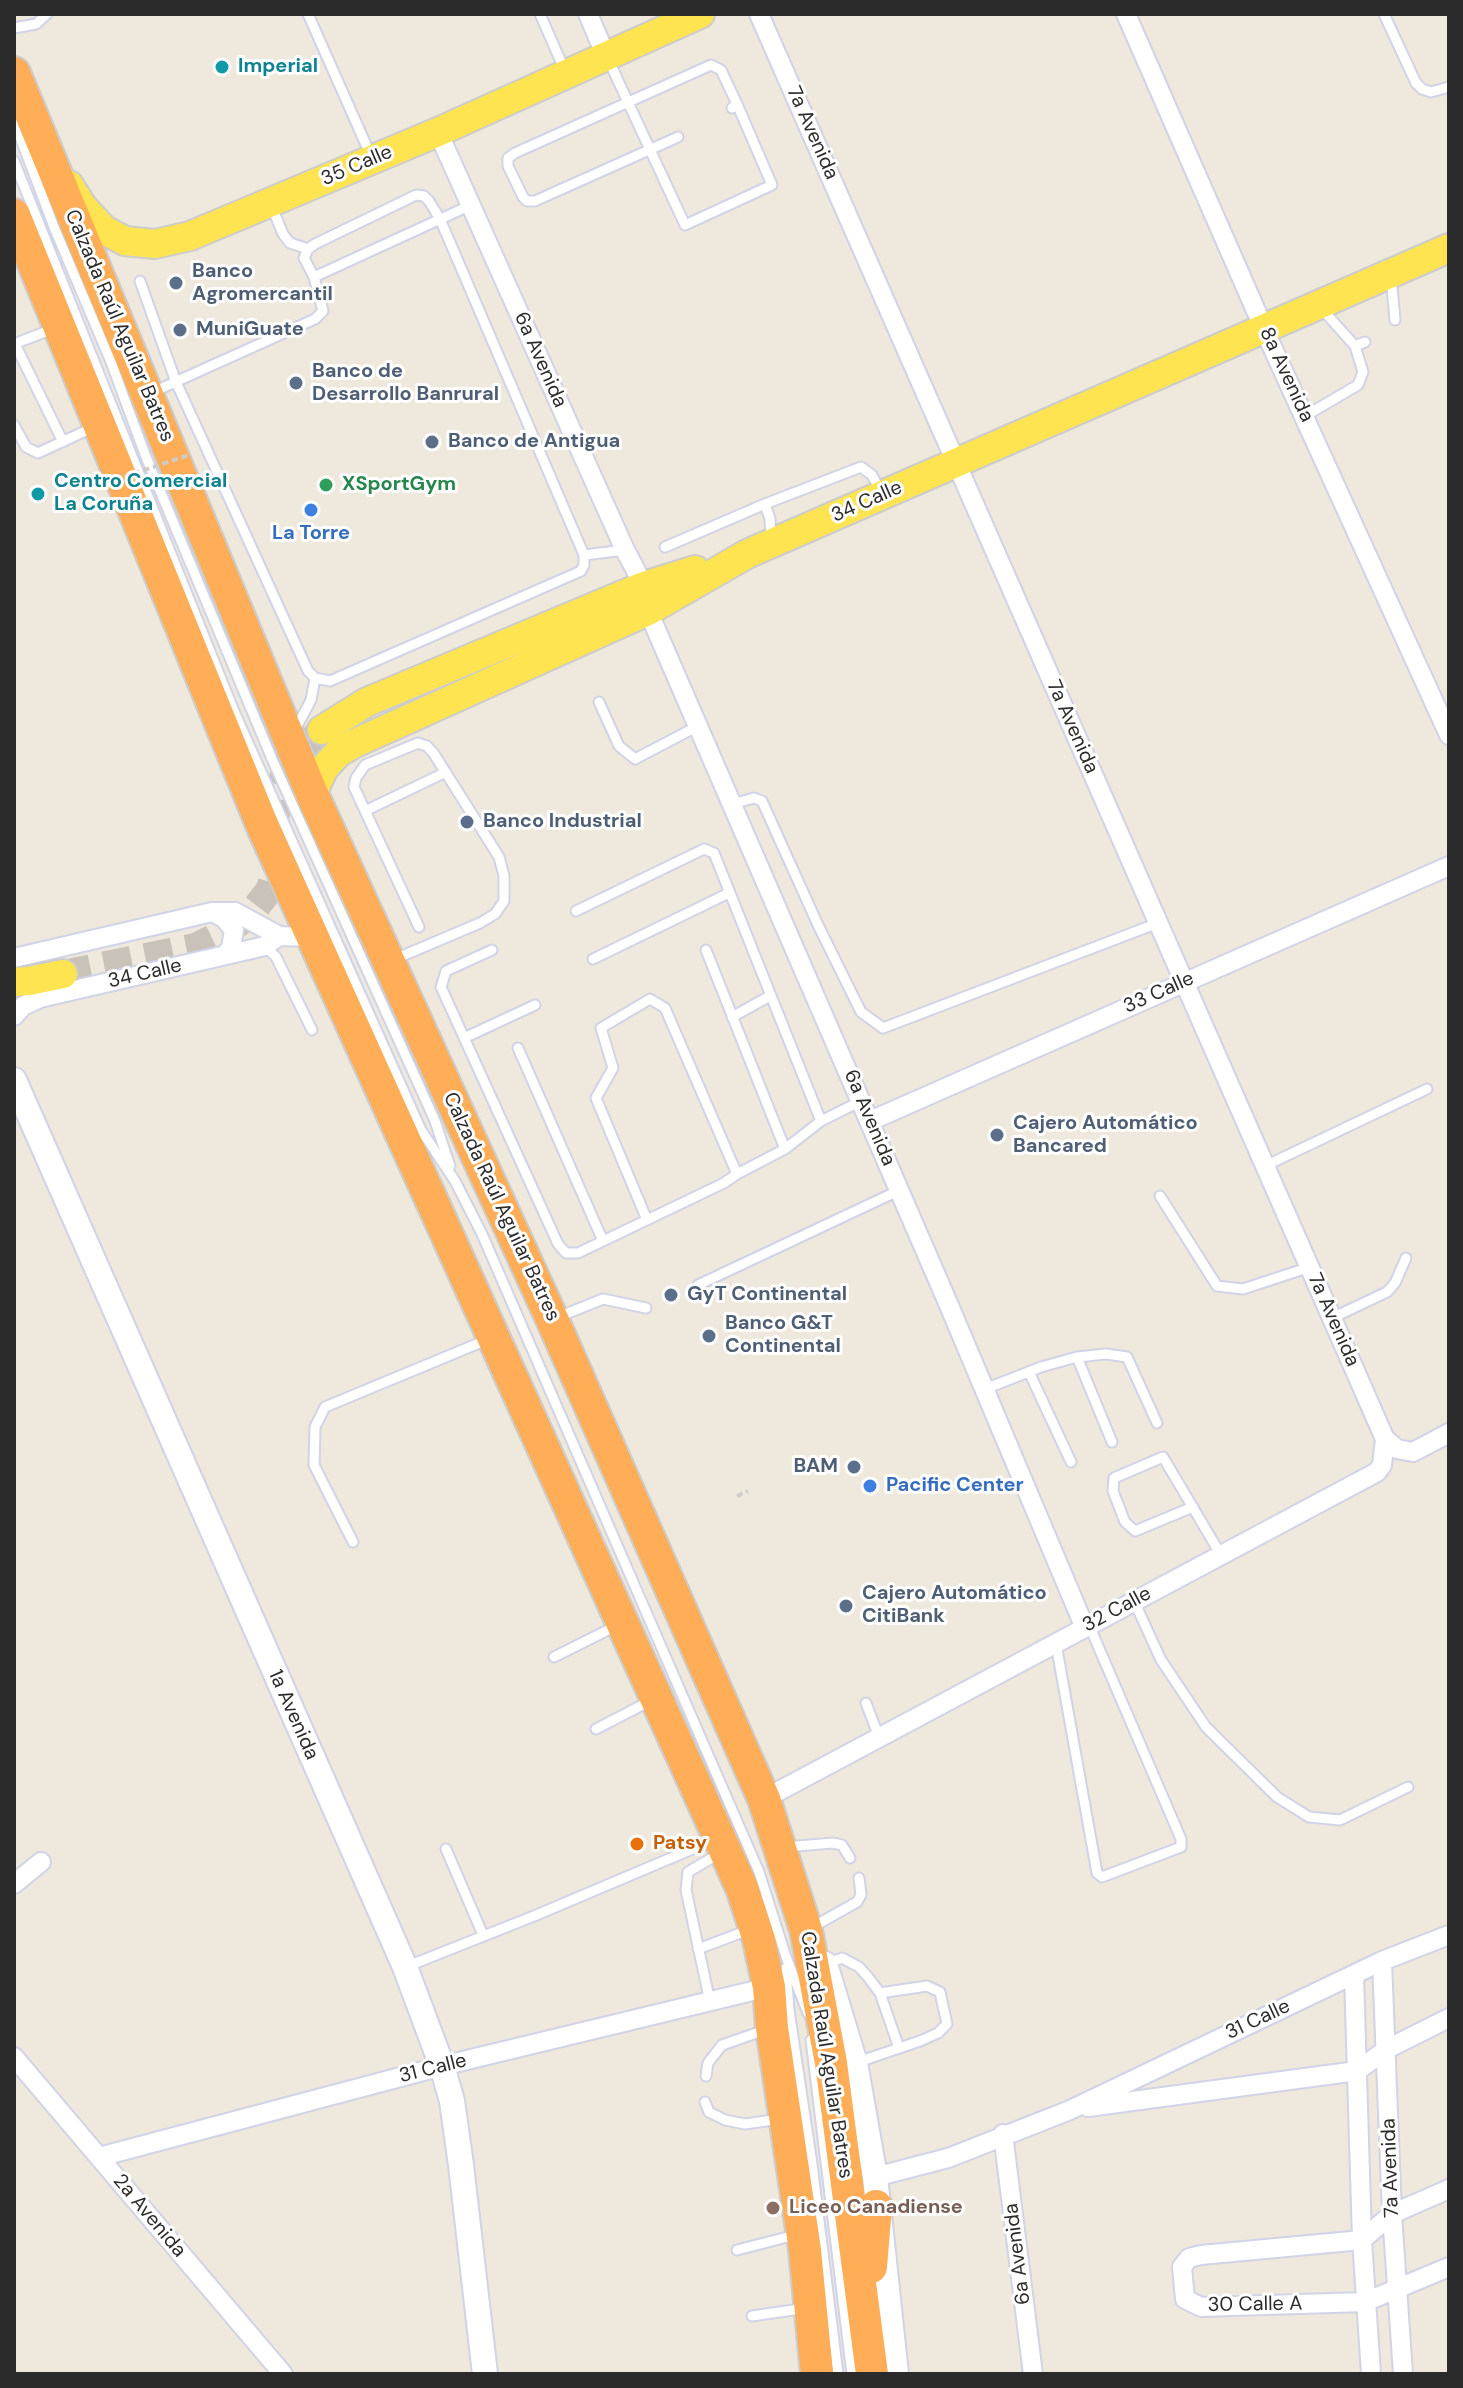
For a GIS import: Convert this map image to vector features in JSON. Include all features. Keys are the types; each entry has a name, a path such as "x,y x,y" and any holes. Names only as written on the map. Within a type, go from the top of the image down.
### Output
{"highway":[{"name":"Calzada Raúl Aguilar Batres","path":"14,73 43,145 162,388 312,794 552,1319 764,1799 806,1930 831,2063 872,2374"},
{"path":"14,215 263,827 742,1888 769,1987 772,2028 802,2234 815,2374"},
{"path":"866,2326 876,2192"}],"main road":[{"name":"35 Calle","path":"43,145 82,206 104,230 125,241 155,244 190,236 438,132 700,14"},
{"name":"34 Calle","path":"312,794 324,768 338,753 353,744 646,599 1449,248"},
{"path":"322,730 367,702 646,599"},
{"path":"18,978 63,974"}],"street":[{"path":"588,14 606,56"},
{"name":"7a Avenida","path":"759,14 1385,1439"},
{"name":"8a Avenida","path":"1126,14 1264,329 1449,735"},
{"name":"6a Avenida","path":"438,132 625,550 1087,1626"},
{"name":"33 Calle","path":"870,1121 1449,866"},
{"path":"212,912 224,918 234,930 231,948 225,955"},
{"name":"34 Calle","path":"18,978 212,912 235,912 272,941"},
{"name":"34 Calle","path":"14,1016 23,1006 40,998 272,941 313,937"},
{"name":"1a Avenida","path":"14,1080 405,1967 442,2066 452,2101 461,2165 485,2374"},
{"path":"1385,1439 1397,1449 1413,1452 1449,1433"},
{"name":"32 Calle","path":"764,1799 1377,1472 1382,1465 1385,1439"},
{"path":"14,1884 41,1862"},
{"path":"806,1930 824,1964 855,2063 876,2192 896,2374"},
{"name":"31 Calle","path":"876,2192 1003,2134 1070,2110 1382,1961 1449,1935"},
{"name":"7a Avenida","path":"1382,1961 1392,2214 1403,2374"},
{"name":"7a Avenida","path":"1354,1975 1362,2240 1371,2374"},
{"name":"31 Calle","path":"99,2157 442,2066 769,1987"},
{"name":"31 Calle","path":"1070,2110 1357,2071 1387,2049 1449,2018"},
{"name":"2a Avenida","path":"14,2057 283,2374"},
{"name":"6a Avenida","path":"1003,2134 1033,2374"},
{"path":"1362,2240 1392,2214 1449,2189"},
{"name":"30 Calle A","path":"1362,2240 1189,2258 1182,2267 1185,2299 1201,2307 1365,2302 1449,2267"}],"lane":[{"path":"14,28 36,24 47,14"},
{"path":"308,14 373,159"},
{"path":"540,14 567,74"},
{"path":"1384,14 1416,83 1431,92 1449,87"},
{"path":"606,56 630,103 651,149 685,225 772,185 734,106 721,70 711,65 630,103 515,153 508,158 508,166 523,197 527,201 535,201 651,149 678,137"},
{"path":"14,121 146,457 248,702 435,1121 455,1181"},
{"path":"14,161 233,709 421,1130 455,1181 482,1234 759,1872 808,2013 852,2374"},
{"path":"140,281 162,388 308,671 315,678 330,681 581,571 584,565 584,555 440,219 424,196 416,195 308,249 304,258 314,277 323,311 315,319 162,388"},
{"path":"270,202 290,243 308,249"},
{"path":"314,277 471,205"},
{"path":"1390,274 1395,320"},
{"path":"1305,416 1358,385 1363,372 1360,344 1318,305"},
{"path":"59,327 15,344 63,442"},
{"path":"14,425 26,447 38,453 98,426"},
{"path":"665,547 861,467 872,475 883,495"},
{"path":"759,549 770,519 765,504"},
{"path":"584,555 625,550"},
{"path":"290,740 311,700 315,678"},
{"path":"599,702 619,746 635,759 698,726"},
{"path":"389,962 480,923 495,914 504,901 504,876 499,857 446,772 427,746 418,743 365,765 354,787 419,927"},
{"path":"365,811 446,772"},
{"path":"732,804 754,798 762,801 861,1012 883,1028 1158,923"},
{"path":"576,911 704,849 714,853 821,1121"},
{"path":"593,959 729,893"},
{"path":"272,941 276,957 312,1030"},
{"path":"492,950 446,971 441,987 558,1244 566,1253 578,1253 724,1183 785,1149 821,1121 861,1101"},
{"path":"706,950 785,1149"},
{"path":"732,1017 770,996"},
{"path":"647,1220 596,1098 613,1068 601,1028 650,999 665,1008 737,1174"},
{"path":"464,1038 535,1005"},
{"path":"518,1048 603,1241"},
{"path":"1265,1166 1427,1089"},
{"path":"698,1285 900,1190"},
{"path":"1160,1196 1217,1286 1243,1289 1310,1267"},
{"path":"1332,1318 1387,1292 1395,1283 1406,1258"},
{"path":"552,1319 603,1299 646,1308"},
{"path":"353,1542 314,1465 315,1427 325,1407 492,1338"},
{"path":"985,1389 1077,1357 1106,1354 1127,1357 1157,1423"},
{"path":"1077,1357 1112,1442"},
{"path":"1029,1372 1071,1462"},
{"path":"1193,1507 1135,1531 1125,1522 1113,1491 1114,1478 1163,1457 1193,1507 1221,1555"},
{"path":"1134,1601 1161,1660 1206,1727 1277,1797 1309,1817 1340,1820 1408,1787"},
{"path":"554,1657 622,1622"},
{"path":"1056,1643 1097,1873 1102,1877 1181,1847 1181,1839 1087,1626"},
{"path":"596,1729 655,1698"},
{"path":"866,1703 879,1737"},
{"path":"779,1848 833,1843 842,1845 850,1858"},
{"path":"405,1967 722,1844"},
{"path":"710,2002 686,1890 688,1872 722,1844"},
{"path":"446,1849 483,1935"},
{"path":"806,1930 857,1902 861,1895 859,1878"},
{"path":"698,1949 755,1928"},
{"path":"786,1957 789,2010 838,2374"},
{"path":"824,1964 842,1958 859,1967 880,1993 899,2048"},
{"path":"855,2063 920,2041 938,2033 947,2024 940,1992 927,1986 880,1993"},
{"path":"706,2076 708,2063 722,2045 772,2028"},
{"path":"705,2102 709,2112 725,2120 745,2124 785,2118"},
{"path":"737,2250 802,2234"},
{"path":"752,2316 810,2307"}],"path":[{"path":"96,486 189,455"},
{"path":"737,1496 748,1491"}],"tunnel":[{"path":"63,974 195,947 230,930 254,910 270,889 276,869 275,820 279,789 288,764 322,730"}],"place":[{"name":"Imperial","path":"222,67"},
{"name":"Banco Agromercantil","path":"176,283"},
{"name":"MuniGuate","path":"180,330"},
{"name":"Banco de Desarrollo Banrural","path":"296,383"},
{"name":"Banco de Antigua","path":"432,442"},
{"name":"XSportGym","path":"326,485"},
{"name":"Centro Comercial La Coruña","path":"38,494"},
{"name":"La Torre","path":"311,510"},
{"name":"Banco Industrial","path":"467,822"},
{"name":"Cajero Automático Bancared","path":"997,1135"},
{"name":"GyT Continental","path":"671,1295"},
{"name":"Banco G&T Continental","path":"709,1336"},
{"name":"BAM","path":"854,1467"},
{"name":"Pacific Center","path":"870,1486"},
{"name":"Cajero Automático CitiBank","path":"846,1606"},
{"name":"Patsy","path":"637,1844"},
{"name":"Liceo Canadiense","path":"773,2208"}]}
